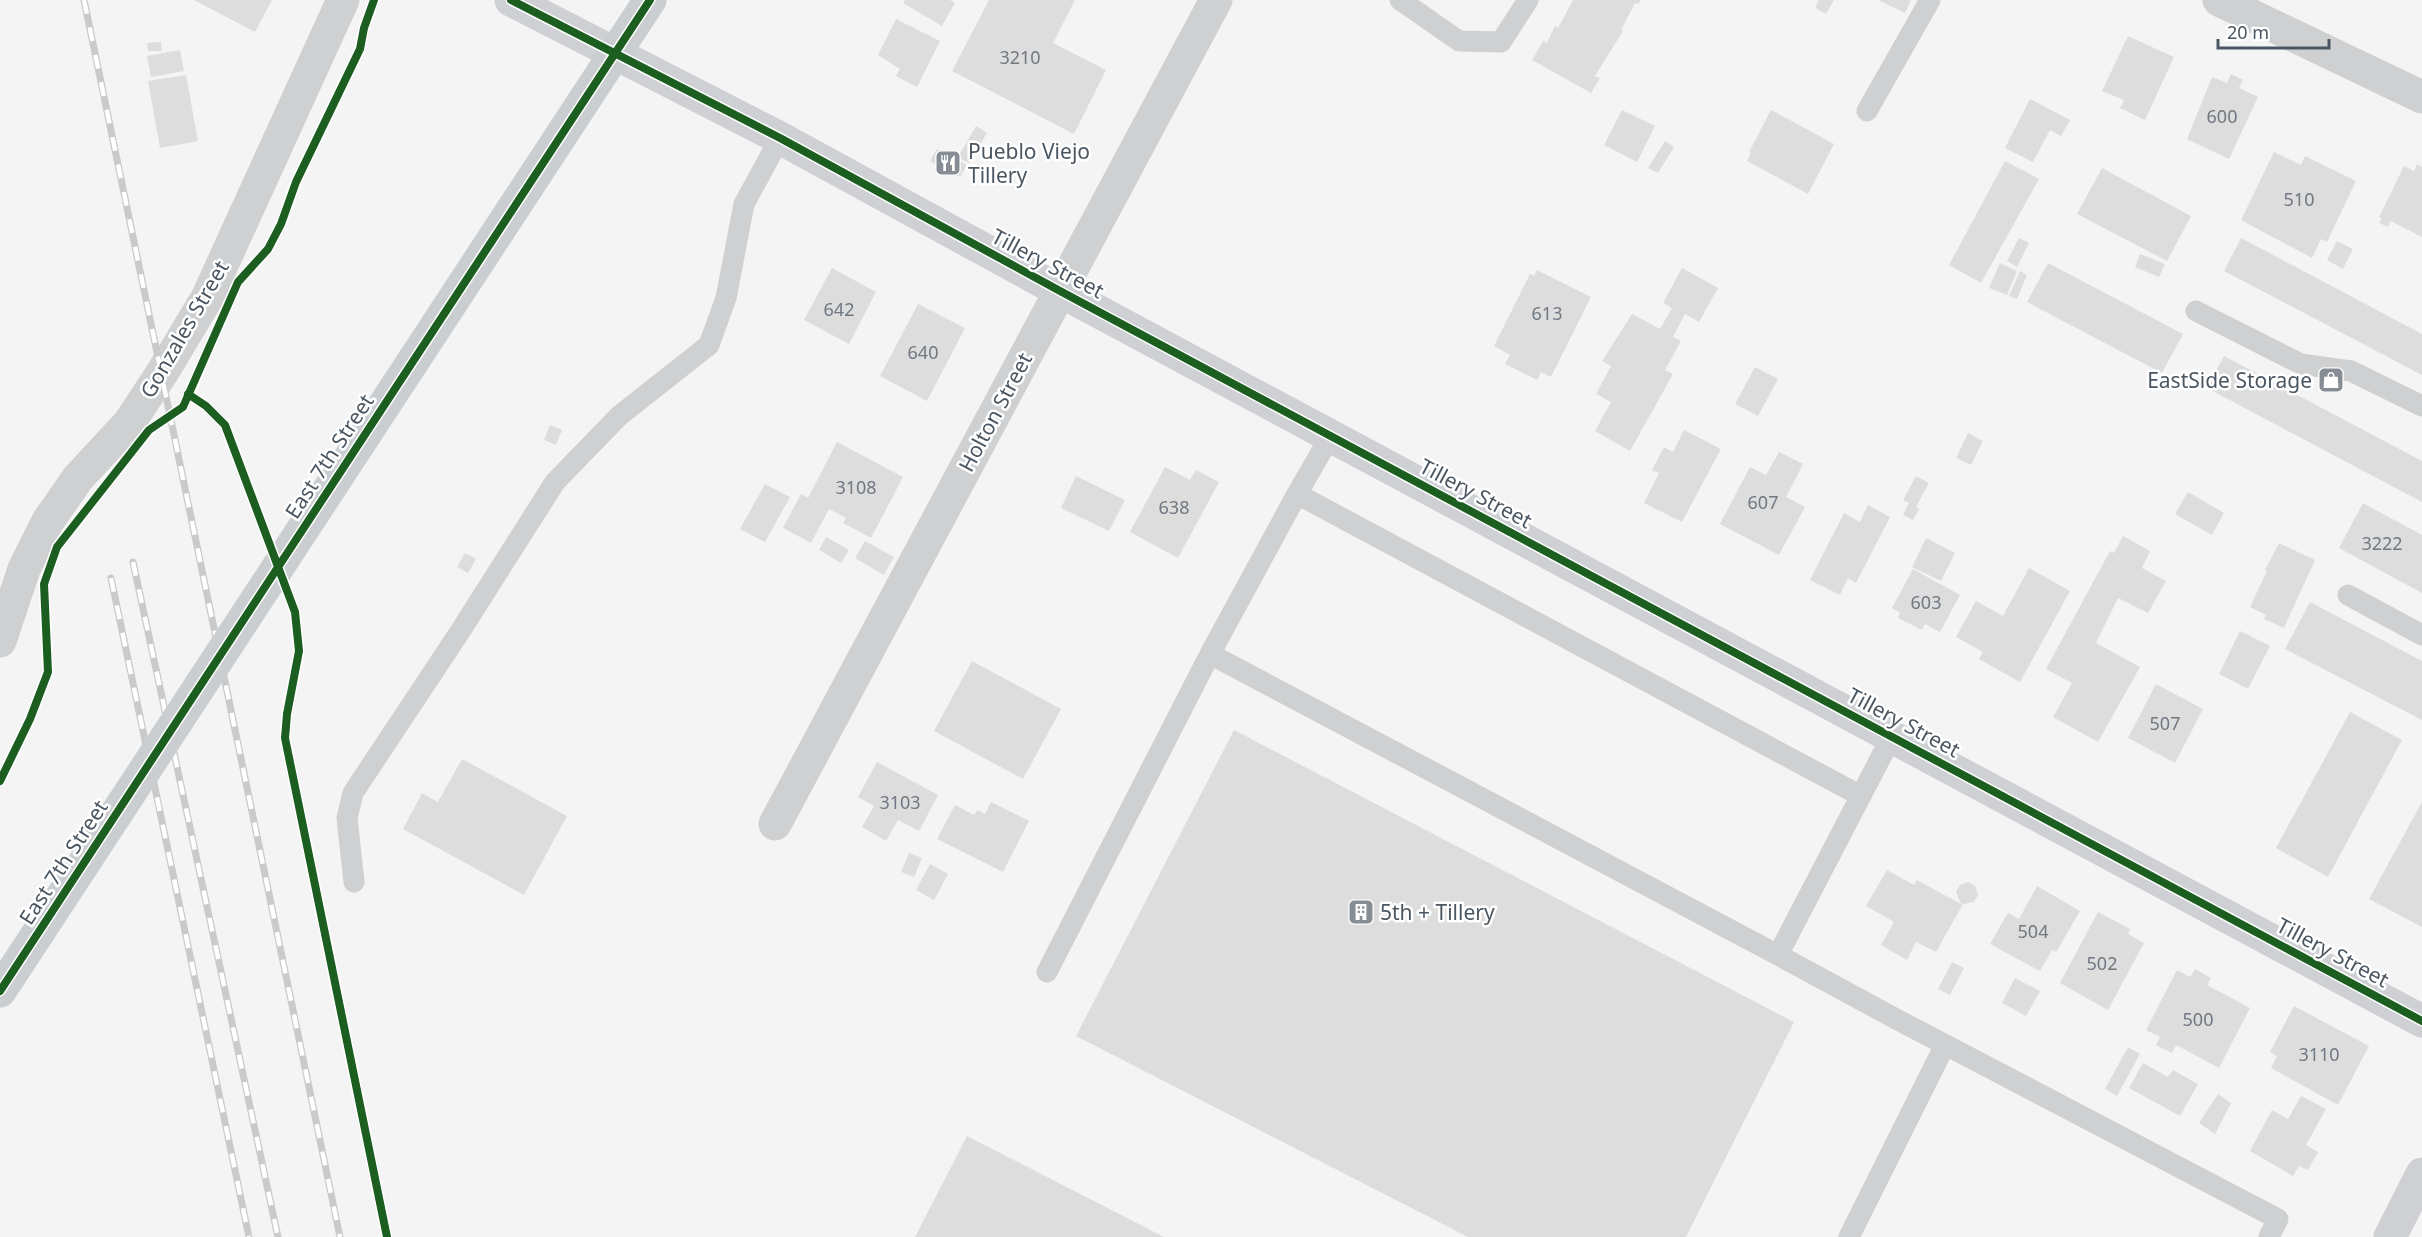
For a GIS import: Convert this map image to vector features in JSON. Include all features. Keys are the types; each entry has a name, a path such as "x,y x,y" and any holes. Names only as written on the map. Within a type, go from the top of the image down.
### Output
{"main road":[{"name":"East 7th Street","path":"0,991 650,0"}],"street":[{"name":"Gonzales Street","path":"0,641 24,569 48,521 78,478 129,423 207,298 343,0"},
{"name":"Tillery Street","path":"511,0 780,138 1060,291 2422,1021"},
{"name":"Holton Street","path":"775,824 1216,0"},
{"path":"2219,0 2422,97"},
{"path":"2390,1237 2422,1174"}],"lane":[{"path":"1400,0 1459,41 1501,42 1528,0"},
{"path":"1867,111 1930,0"},
{"path":"354,882 347,818 353,793 555,482 619,416 709,345 726,298 744,204 780,138"},
{"path":"2196,311 2301,364 2351,371 2422,406"},
{"path":"1047,972 1210,654 1331,435"},
{"path":"1297,494 1861,796"},
{"path":"2348,595 2422,635"},
{"path":"1210,654 1945,1045 2278,1219 2269,1237"},
{"path":"1778,955 1892,736"},
{"path":"1849,1237 1945,1045"}],"building":[{"path":"194,0 272,0 255,32"},
{"path":"905,0 950,0 955,3 942,26 903,3"},
{"path":"989,0 1075,0 1053,43 1106,70 1074,134 952,71"},
{"path":"1573,0 1641,0 1638,4 1635,3 1621,30 1623,31 1595,76 1600,78 1591,93 1532,60 1543,41 1547,43 1555,26 1558,28"},
{"path":"1819,0 1834,0 1826,14 1815,8"},
{"path":"1878,0 1911,0 1905,13"},
{"path":"896,19 940,41 917,87 896,76 900,69 878,55"},
{"path":"2128,36 2174,57 2145,120 2120,108 2124,100 2102,91"},
{"path":"161,42 162,51 148,51 147,43"},
{"path":"180,50 184,71 151,77 147,56"},
{"path":"2231,74 2243,80 2239,88 2258,97 2229,159 2187,139 2212,77 2227,83"},
{"path":"186,75 198,141 160,148 148,81"},
{"path":"2030,99 2070,120 2061,136 2050,130 2033,162 2005,148"},
{"path":"1622,110 1655,126 1637,162 1604,145"},
{"path":"1771,110 1834,144 1808,194 1747,161 1751,153 1749,152"},
{"path":"976,126 987,133 969,163 958,157"},
{"path":"1665,141 1674,147 1658,173 1648,168"},
{"name":"Pueblo Viejo Tillery","path":"937,149 967,165 960,177 930,161"},
{"path":"2274,152 2301,165 2305,156 2356,181 2327,242 2321,239 2312,258 2241,220"},
{"path":"2005,161 2039,179 1981,283 1949,265"},
{"path":"2417,164 2422,167 2422,237 2391,221 2388,227 2379,223 2382,218 2379,217 2404,166 2414,171"},
{"path":"2102,168 2191,216 2167,261 2077,214"},
{"path":"2019,238 2029,243 2017,267 2007,261"},
{"path":"2241,238 2422,334 2422,375 2224,271"},
{"path":"2337,241 2353,249 2343,269 2327,260"},
{"path":"2140,254 2165,264 2159,277 2135,267"},
{"path":"2000,263 2017,271 2007,295 1989,288"},
{"path":"2048,263 2183,334 2162,373 2027,302"},
{"path":"832,268 876,292 849,344 804,320"},
{"path":"1682,268 1718,288 1699,322 1685,314 1673,337 1681,341 1665,370 1673,374 1630,451 1595,431 1611,402 1596,394 1611,366 1602,361 1632,314 1660,329 1672,308 1663,303"},
{"path":"1537,270 1591,297 1551,377 1541,372 1537,380 1505,364 1510,355 1494,346 1530,274 1534,276"},
{"path":"2020,271 2027,275 2017,299 2009,296"},
{"path":"918,304 965,328 927,401 880,376"},
{"path":"2224,356 2422,461 2422,502 2207,388"},
{"path":"1755,367 1778,379 1758,416 1735,404"},
{"path":"550,425 562,430 556,445 544,440"},
{"path":"1684,430 1721,449 1682,522 1644,503 1659,473 1652,470 1664,447 1673,452"},
{"path":"1968,433 1983,441 1971,465 1956,458"},
{"path":"837,442 903,477 871,538 843,523 846,518 829,509 811,543 783,528 801,494 808,498"},
{"path":"1779,452 1803,464 1786,497 1805,507 1779,555 1720,524 1750,467 1766,475"},
{"path":"1165,467 1190,480 1196,470 1219,482 1178,558 1130,532"},
{"path":"1076,476 1125,500 1109,531 1061,508"},
{"path":"1916,476 1929,483 1916,507 1919,509 1913,520 1903,515 1909,503 1903,500"},
{"path":"765,484 790,497 765,542 740,529"},
{"path":"2188,492 2224,513 2212,535 2175,514"},
{"path":"2363,503 2422,535 2422,593 2339,548"},
{"path":"1868,505 1890,517 1856,583 1848,578 1840,595 1810,580 1844,513 1860,522"},
{"path":"2123,536 2150,551 2142,568 2166,581 2148,613 2118,598 2096,643 2140,667 2098,742 2053,717 2072,683 2046,669 2110,551 2114,553"},
{"path":"826,537 849,550 841,563 819,550"},
{"path":"1926,538 1955,553 1941,581 1912,567"},
{"path":"865,541 894,557 884,575 855,558"},
{"path":"2279,543 2315,560 2284,628 2264,619 2266,615 2250,607"},
{"path":"465,553 476,559 468,573 457,567"},
{"path":"2029,568 2070,591 2020,682 1979,659 1983,652 1956,637 1976,601 2003,616"},
{"path":"1913,569 1960,595 1940,632 1925,624 1922,630 1898,618 1900,613 1892,608"},
{"path":"2310,602 2422,661 2422,720 2285,649"},
{"path":"2240,631 2270,646 2248,689 2219,674"},
{"path":"972,661 1061,709 1023,779 934,731"},
{"path":"2156,684 2203,709 2175,763 2128,738"},
{"path":"2350,712 2402,740 2328,877 2276,848"},
{"name":"5th + Tillery","path":"1234,730 1794,1022 1686,1237 1468,1237 1076,1036"},
{"path":"462,759 567,816 524,895 403,829 422,793 438,802"},
{"path":"877,762 938,795 919,831 898,820 886,841 862,827 874,806 858,797"},
{"path":"991,802 1029,821 1003,872 937,839 955,805 974,815 978,810 985,814"},
{"path":"2422,802 2422,927 2369,899"},
{"path":"909,853 922,858 914,877 901,872"},
{"path":"930,864 948,874 934,900 916,890"},
{"path":"1887,870 1914,885 1917,880 1961,904 1956,892 1960,885 1968,882 1975,886 1978,895 1974,902 1963,904 1936,952 1916,942 1907,960 1881,945 1894,922 1866,906"},
{"path":"2037,886 2080,911 2056,952 2052,950 2040,971 1990,944 2008,913 2019,919"},
{"path":"2098,912 2130,929 2128,934 2144,943 2108,1010 2060,983"},
{"path":"1952,962 1964,968 1950,995 1938,989"},
{"path":"2195,969 2211,978 2207,985 2250,1008 2219,1068 2176,1045 2172,1053 2156,1045 2160,1037 2146,1030 2177,970 2190,977"},
{"path":"2015,978 2040,991 2026,1016 2002,1003"},
{"path":"2294,1006 2369,1046 2338,1105 2271,1068 2277,1056 2270,1052"},
{"path":"2128,1047 2140,1054 2117,1096 2105,1089"},
{"path":"2143,1063 2168,1077 2173,1070 2198,1084 2180,1116 2129,1088"},
{"path":"2218,1094 2231,1103 2215,1134 2199,1123"},
{"path":"2301,1096 2326,1109 2306,1145 2318,1152 2308,1170 2299,1166 2293,1176 2250,1151 2272,1110 2288,1119"},
{"path":"967,1136 1164,1237 915,1237"}],"railway":[{"path":"84,0 340,1237"},
{"path":"133,562 278,1237"},
{"path":"111,578 249,1237"}],"cycle path":[{"path":"0,781 30,719 48,672 44,584 57,547 149,430 183,407 238,282 268,249 281,224 296,182 360,49 364,28 374,0"},
{"path":"511,0 780,138 1060,291 2422,1021"},
{"path":"0,991 650,0"},
{"path":"188,394 206,406 225,425 295,612 299,651 287,714 285,738 387,1237"}],"place":[{"name":"Pueblo Viejo Tillery","path":"948,163"},
{"name":"EastSide Storage","path":"2331,380"},
{"name":"5th + Tillery","path":"1361,912"}]}
